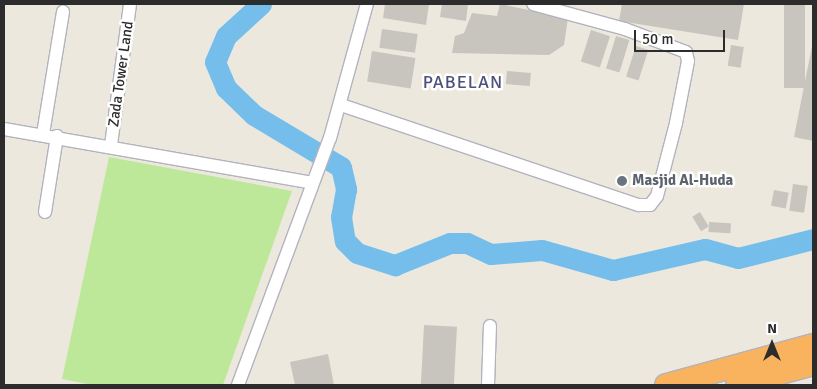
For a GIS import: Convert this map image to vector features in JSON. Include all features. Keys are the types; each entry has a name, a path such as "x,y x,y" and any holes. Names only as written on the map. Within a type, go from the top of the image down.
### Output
{"highway":[{"path":"666,385 813,345"},
{"path":"736,385 813,364"}],"street":[{"name":"Zada Tower Land","path":"111,145 130,4"},
{"path":"238,385 330,138 367,4"},
{"path":"340,105 639,205 650,205 657,196 676,123 686,52 625,29 534,4"},
{"path":"43,134 63,12"},
{"path":"4,129 111,145 312,183"},
{"path":"44,212 57,136"},
{"path":"488,385 490,326"}],"green space":[{"path":"109,157 292,191 223,385 92,385 62,379"}],"building":[{"path":"385,4 429,4 426,25 383,18"},
{"path":"442,4 468,4 466,21 440,17"},
{"path":"500,4 568,18 564,45 549,55 452,53 455,36 464,33 472,13 497,16"},
{"path":"622,4 744,4 738,40 619,21"},
{"path":"784,4 805,4 805,88 784,88"},
{"path":"382,29 418,34 415,53 379,48"},
{"path":"591,30 610,36 600,68 581,61"},
{"path":"616,36 629,40 619,73 606,69"},
{"path":"731,45 744,47 741,68 728,66"},
{"path":"636,46 648,50 638,80 626,76"},
{"path":"813,46 813,141 794,137"},
{"path":"372,51 415,58 411,89 367,82"},
{"path":"507,71 531,73 530,86 506,84"},
{"path":"793,184 808,186 804,213 789,211"},
{"path":"774,190 789,193 786,209 771,206"},
{"path":"700,212 709,227 701,231 692,217"},
{"path":"709,222 731,223 730,233 708,232"},
{"path":"424,325 457,327 454,385 421,385"},
{"path":"328,354 334,385 295,385 290,362"}],"waterway":[{"path":"261,4 226,36 215,62 226,88 254,115 341,167 346,189 341,217 345,241 357,253 395,265 450,243 467,243 491,254 542,250 613,270 705,249 738,258 813,239"}],"place":[{"name":"Masjid Al-Huda","path":"622,181"}],"district":[{"name":"PABELAN","path":"463,82"}]}
